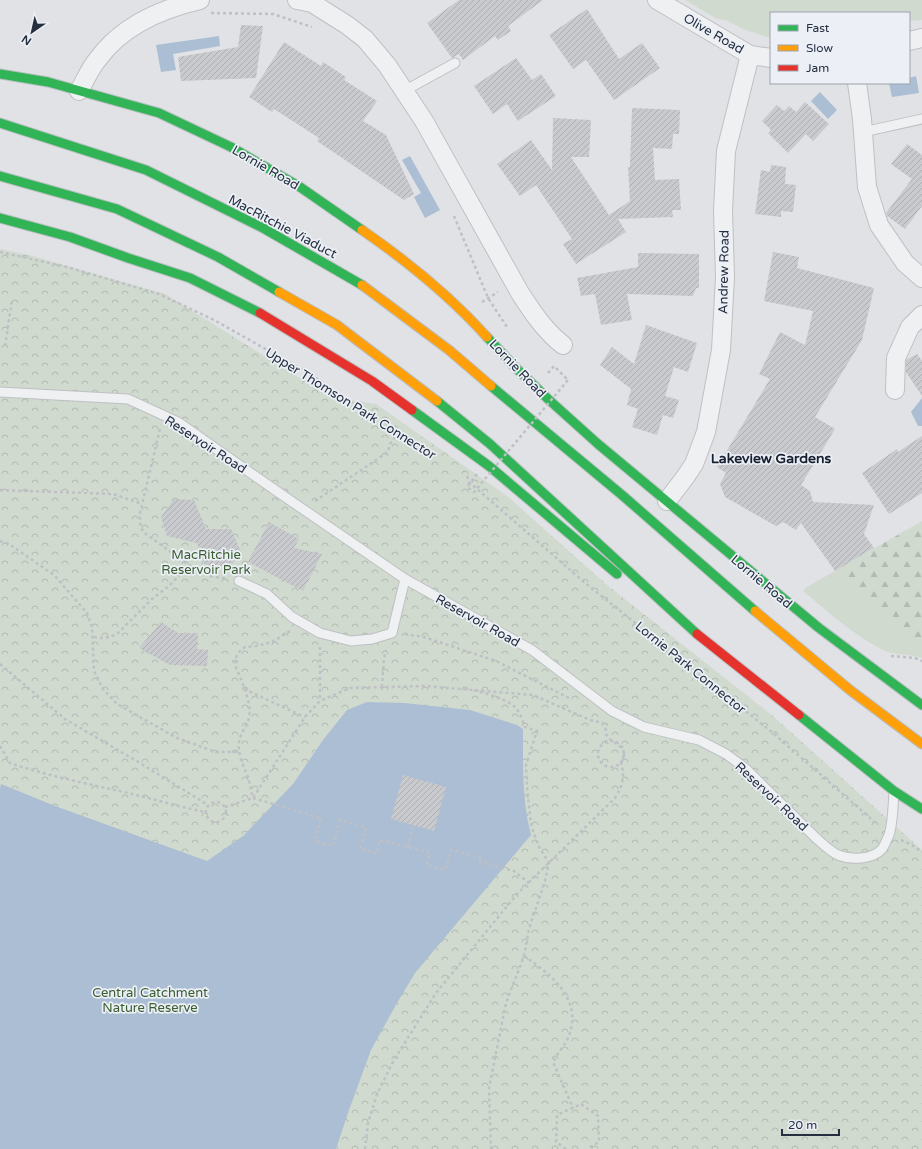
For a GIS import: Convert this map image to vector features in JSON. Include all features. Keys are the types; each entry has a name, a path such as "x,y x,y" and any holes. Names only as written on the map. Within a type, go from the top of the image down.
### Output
{"main road":[{"name":"Lornie Road","path":"0,74 48,82 159,113 231,147 300,187 398,255 465,313 516,368 598,444 819,628 922,705"},
{"name":"MacRitchie Viaduct","path":"0,123 146,170 263,228 357,282 449,350 521,412"},
{"path":"0,176 117,209 218,257 337,325 449,410 490,444 698,635 894,791 922,809"},
{"path":"0,218 70,237 190,278 263,314 372,381 472,453 685,632 698,635"},
{"name":"Lornie Road","path":"521,412 622,495 781,634 850,690 922,744"}],"street":[{"path":"297,0 312,3 347,25 365,39 387,65 424,121 513,282 536,318 553,338 563,345"},
{"name":"Olive Road","path":"657,0 750,55"},
{"path":"79,91 97,59 115,38 154,14 182,4 202,8"},
{"path":"910,40 922,38"},
{"path":"750,55 770,58"},
{"name":"Andrew Road","path":"667,502 694,464 706,432 720,358 725,277 723,211 726,151 750,55"},
{"path":"857,84 863,132 867,187 879,225 905,263 922,278"},
{"path":"895,390 896,358 910,327 922,315"}],"lane":[{"path":"404,90 455,63"},
{"path":"863,132 922,119"},
{"name":"Reservoir Road","path":"0,392 128,399 178,422 405,579 532,650 612,711 644,728 699,740 726,754 745,768 816,838 839,855 851,858 862,858 874,854 882,849 889,834 894,791"},
{"path":"239,581 267,594 300,623 320,633 351,641 372,639 392,633 405,579"}],"path":[{"path":"202,8 211,13 273,14 313,27"},
{"path":"452,211 480,278"},
{"name":"Upper Thomson Park Connector","path":"0,252 67,267 159,294 214,320 310,374 358,407 442,459"},
{"path":"465,313 513,282"},
{"path":"5,346 12,300"},
{"path":"477,474 467,487 474,492 568,380 554,366 547,374 550,377"},
{"path":"303,509 388,452 390,444 399,431"},
{"path":"157,438 140,513 140,523 143,532 189,565 211,576 239,581"},
{"name":"Lornie Park Connector","path":"467,475 469,482 584,582 773,733 889,834 912,845 922,852"},
{"path":"0,490 113,494 142,504"},
{"path":"0,541 9,544 54,575 87,613 94,637 94,671 103,689 117,704 177,738 216,752 239,752"},
{"path":"94,637 102,638 118,633 152,598 169,586 189,565"},
{"path":"253,798 239,752 240,736 248,721 250,712 249,702 235,665 235,660 240,650 244,646 256,646 272,642 287,634 300,623"},
{"path":"320,633 320,701"},
{"path":"382,687 384,658 392,633 424,636 496,661 573,700"},
{"path":"0,664 65,719 208,805"},
{"path":"253,798 305,717 320,701 350,688 426,686 533,695 590,720 606,724"},
{"path":"244,689 305,717"},
{"path":"474,690 504,701 514,707 520,714 525,727 537,731 526,765 527,787 532,825 538,845 549,863 545,881 529,929 524,956 506,1003 489,1088 491,1149"},
{"path":"612,711 606,724 606,733 613,742"},
{"path":"613,742 619,744 623,750 623,758 618,765 609,767 599,759 598,755 601,746 613,742"},
{"path":"0,746 10,763 37,772 138,795 179,807 206,812"},
{"path":"365,1149 368,1123 377,1094 394,1060 436,993 528,882 615,798 622,787 624,773 621,762"},
{"path":"225,807 253,798 321,818 315,841 333,846 340,820 366,827 360,850 377,854 380,840 430,853 427,866 445,870 451,850 482,858 480,862 514,871 528,882"},
{"path":"213,802 220,802 225,807 225,817 221,821 211,821 207,817 206,812 208,805 213,802"},
{"path":"408,847 414,825"},
{"path":"524,956 545,970 564,990 571,1005 572,1022 568,1038 552,1062 573,1108"},
{"path":"566,1149 556,1142 556,1115 581,1104 598,1116 599,1142 587,1149"}],"green space":[{"path":"685,0 922,0 922,20 910,21 910,12 770,12 770,38 743,29 726,20 717,19"},
{"name":"MacRitchie Reservoir Park","path":"0,249 29,255 165,294 330,397 376,404 507,496 607,585 773,716 922,850 922,1149 0,1149"},
{"path":"922,521 922,647 900,633 835,571"},
{"path":"835,571 900,633 922,647 922,658 887,652 872,644 842,623 803,591 807,587"}],"water":[{"path":"219,36 220,46 173,54 176,70 161,72 156,45"},
{"path":"916,76 919,93 892,97 889,84 910,84 910,78"},
{"path":"820,92 837,110 828,119 811,101"},
{"path":"410,156 440,210 425,218 414,197 421,193 402,160"},
{"path":"922,398 922,426 918,426 911,412"},
{"name":"Central Catchment Nature Reserve","path":"367,702 404,703 470,710 517,725 523,729 525,796 531,835 415,973 371,1050 336,1149 0,1149 1,784 55,806 207,861 243,836 293,784 323,740 347,710"}],"building":[{"path":"459,0 543,0 508,26 511,31 498,40 495,36 463,60 459,54 452,58 427,23"},
{"path":"587,9 619,59 642,43 660,68 614,100 586,60 573,69 549,35"},
{"path":"241,25 263,26 256,78 181,81 178,57 238,47"},
{"path":"284,42 321,66 323,62 346,77 344,80 377,101 363,121 386,135 414,194 404,200 317,141 319,138 274,109 272,112 249,97"},
{"path":"516,58 532,80 541,74 556,96 518,121 507,104 493,114 474,86"},
{"path":"805,102 829,124 813,141 806,134 788,153 768,133 771,130 762,121 777,105 784,111 789,106 796,112"},
{"path":"632,108 680,110 679,134 673,134 672,149 653,148 655,180 679,179 681,210 672,210 673,217 618,219 626,232 576,264 563,244 572,239 536,185 520,196 497,164 531,140 552,170 553,118 591,120 589,157 571,157 609,215 630,201 628,167 630,167"},
{"path":"907,144 922,155 922,206 905,229 887,216 886,213 912,179 891,164"},
{"path":"771,165 786,167 785,184 796,185 793,212 781,211 781,217 755,214 761,170 770,172"},
{"path":"773,252 799,257 797,268 874,288 862,340 815,417 835,429 801,485 810,491 813,502 874,505 864,534 874,548 835,571 801,523 796,530 783,522 776,526 725,497 720,484 726,473 717,467 770,379 759,374 780,332 805,345 813,311 764,301"},
{"path":"638,253 699,254 699,288 696,288 693,296 627,294 632,320 601,325 595,294 581,296 577,278 638,267"},
{"path":"646,325 697,343 688,372 674,367 665,396 679,400 673,418 663,415 657,435 632,427 638,409 627,405 631,389 600,365 612,347 634,364"},
{"path":"917,354 922,361 922,396 906,372 906,360"},
{"path":"922,436 922,493 889,514 862,473 897,449 898,452"},
{"path":"174,499 194,500 206,529 231,529 241,552 230,567 205,565 197,543 167,536 161,517"},
{"path":"269,522 299,539 294,548 322,554 303,591 248,562"},
{"path":"161,622 178,633 198,633 197,649 208,650 207,666 170,665 139,648"},
{"path":"403,775 446,787 434,831 391,819"}],"traffic: fast":[{"path":"0,74 48,82 159,113 231,147 300,187 362,230"},
{"path":"0,123 146,170 263,228 362,285"},
{"path":"0,176 117,209 218,257 279,292"},
{"path":"0,218 70,237 190,278 260,313"},
{"path":"487,337 548,399 598,444 819,628 922,705"},
{"path":"491,386 622,495 755,611"},
{"path":"437,401 490,444 697,634"},
{"path":"412,410 489,466 617,574"},
{"path":"799,715 894,791 922,809"}],"traffic: slow":[{"path":"362,230 428,280 458,307 487,337"},
{"path":"362,285 449,350 491,386"},
{"path":"279,292 337,325 437,401"},
{"path":"755,611 850,690 922,744"}],"traffic: jam":[{"path":"260,313 372,381 412,410"},
{"path":"697,634 799,715"}],"district":[{"name":"Lakeview Gardens","path":"771,458"}]}
